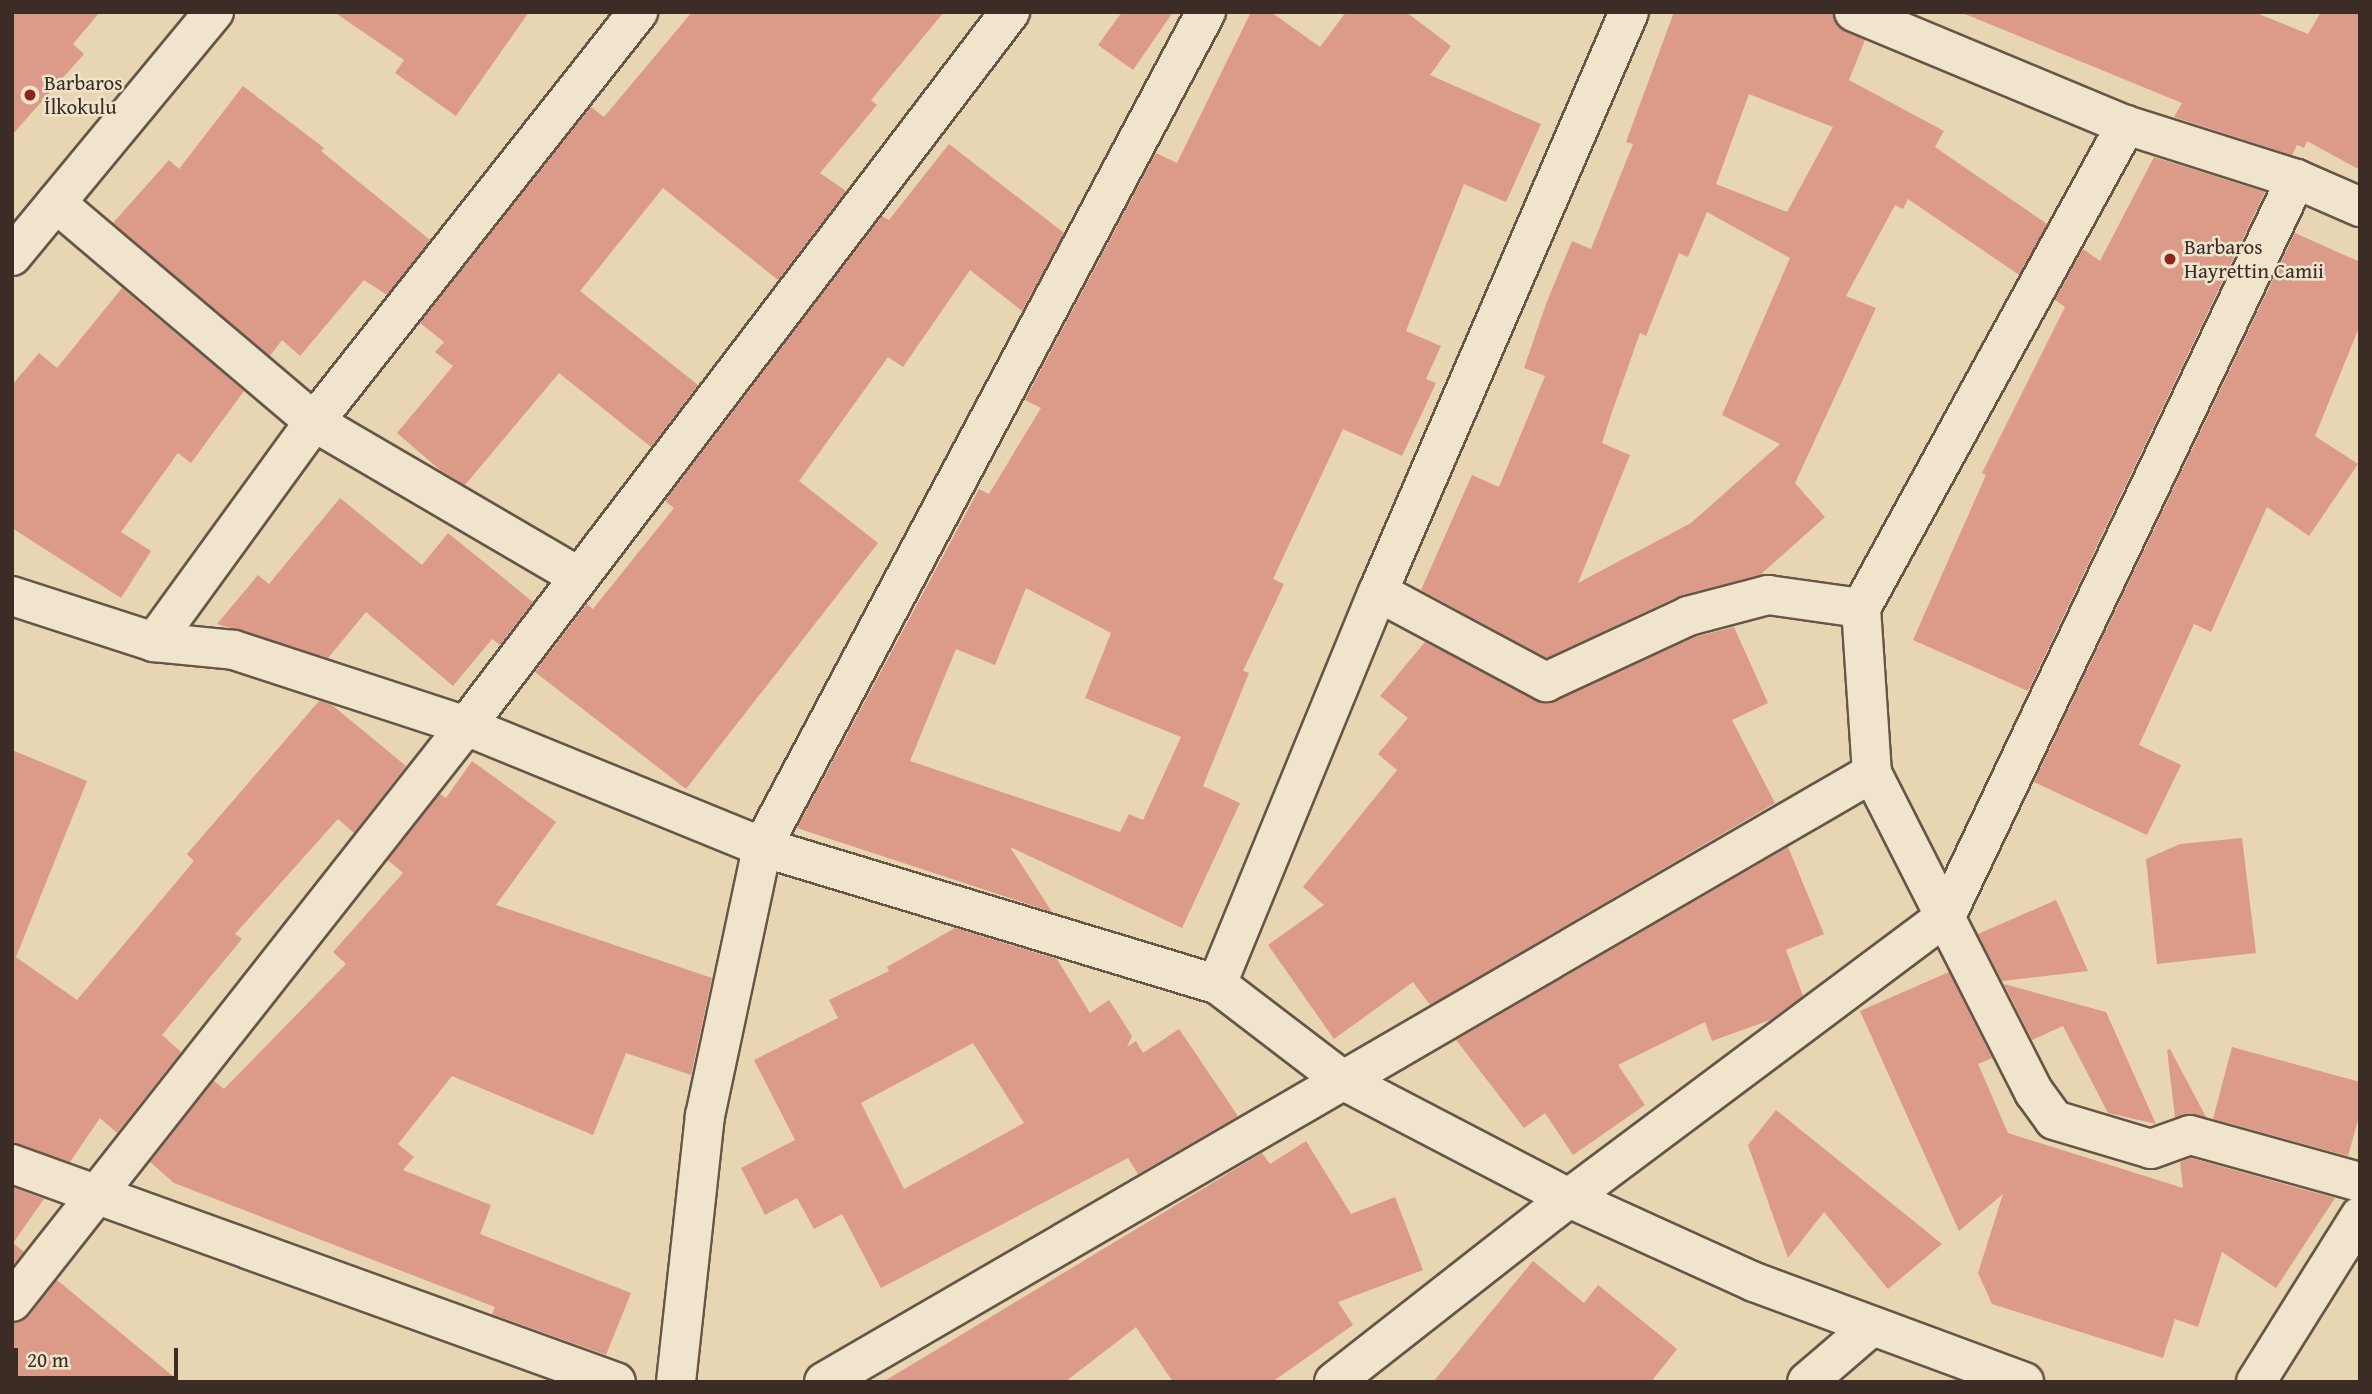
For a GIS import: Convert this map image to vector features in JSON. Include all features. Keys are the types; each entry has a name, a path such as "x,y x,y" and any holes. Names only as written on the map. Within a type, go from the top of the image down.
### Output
{"street":[{"path":"12,256 214,12"},
{"path":"153,642 314,422 638,12"},
{"path":"12,1301 466,726 1010,12"},
{"path":"676,1382 705,1116 762,847 1206,12"},
{"path":"1217,985 1378,592 1629,12"},
{"path":"1854,12 2126,125 2296,179 2360,207"},
{"path":"2126,125 1861,608 1872,773 2034,1091 2054,1120 2151,1149 2190,1135 2360,1182"},
{"path":"1334,1382 1569,1198 1946,916 2296,179"},
{"path":"56,203 314,422 579,576"},
{"path":"1378,592 1546,682 1688,616 1768,595 1861,608"},
{"path":"12,596 153,642 234,650 466,726 762,847 1217,985 1344,1081 1569,1198 1754,1282 2024,1382"},
{"path":"824,1382 1872,773"},
{"path":"12,1164 616,1382"},
{"path":"2256,1382 2360,1216"},
{"path":"1807,1382 1872,1325"}],"building":[{"name":"Barbaros İlkokulu","path":"12,12 100,12 73,44 84,54 12,135"},
{"path":"334,12 529,12 456,116 395,73 404,60"},
{"path":"692,12 944,12 871,100 877,105 820,173 846,191 778,280 663,188 580,291 698,385 651,447 559,373 465,485 440,470 397,433 453,366 435,352 444,342 420,323 591,107 604,117"},
{"path":"1122,12 1173,12 1133,70 1098,45"},
{"path":"1251,12 1271,12 1320,47 1346,12 1406,12 1451,46 1430,75 1541,124 1506,202 1464,184 1406,331 1441,346 1426,379 1436,383 1402,456 1343,429 1273,579 1284,584 1243,671 1249,673 1203,786 1240,803 1182,928 1010,847 1052,912 797,828 979,489 989,494 1041,408 1025,400 1156,153 1177,163","holes":["1026,588 1111,633 1085,698 1181,737 1143,820 1129,814 1120,832 910,761 956,649 995,665"]},
{"path":"1674,12 1833,12 1837,26 1865,40 1849,80 1944,131 1935,147 2047,224 2019,275 1908,199 1903,209 1895,205 1846,296 1876,308 1795,483 1825,517 1760,575 1679,596 1547,658 1421,590 1472,475 1499,487 1545,376 1524,368 1546,304 1572,241 1591,249 1633,144 1626,142","holes":["1749,94 1833,127 1787,212 1716,184","1707,212 1790,258 1722,415 1780,444 1691,523 1578,583 1630,455 1602,443 1612,412 1640,333 1646,336 1679,253 1688,257"]},
{"path":"1960,12 2254,12 2308,34 2321,12 2360,12 2360,170 2307,141 2304,148 2297,145 2292,155 2174,117 2182,103"},
{"path":"243,86 324,148 321,151 430,240 387,295 364,280 300,356 282,340 270,356 113,223 169,160 179,169"},
{"path":"949,144 1064,233 1022,311 970,270 903,367 888,357 799,481 878,543 686,789 535,672 587,604 593,609 674,508 665,501 882,216 889,220"},
{"path":"2154,157 2265,192 2028,691 1913,640 1986,475 1982,473 2065,307 2055,300 2083,249 2100,261"},
{"path":"2295,233 2360,262 2360,325 2315,436 2358,464 2309,536 2267,507 2211,632 2194,624 2139,745 2181,765 2147,835 2034,782"},
{"path":"122,288 244,391 191,463 178,453 121,532 151,551 121,598 12,528 12,385 39,353 57,368"},
{"path":"340,498 422,565 448,533 533,602 500,645 492,639 453,686 366,612 328,658 217,624 258,575 269,584"},
{"path":"1734,627 1768,703 1732,720 1775,803 1430,1005 1413,982 1334,1039 1268,945 1324,905 1303,887 1397,770 1378,754 1408,718 1380,696 1425,642 1546,704 1695,637"},
{"path":"319,701 332,705 406,766 354,833 338,819 235,934 242,939 162,1035 181,1052 117,1133 100,1118 70,1162 12,1143 12,750 87,781 16,957 77,1000 194,861 187,854"},
{"path":"472,761 556,822 496,905 712,978 691,1075 626,1053 593,1135 452,1076 398,1144 414,1157 403,1170 491,1205 480,1234 631,1293 606,1355 492,1314 495,1307 174,1183 150,1162 214,1081 224,1089 346,964 333,952 403,873 388,860 440,794 446,798"},
{"path":"2242,838 2256,953 2157,964 2146,859 2180,844"},
{"path":"1788,847 1824,934 1786,950 1803,996 1770,1020 1712,1041 1705,1022 1618,1065 1645,1105 1573,1155 1545,1113 1524,1128 1456,1040"},
{"path":"2056,900 2088,971 2002,981 1978,934"},
{"path":"955,928 1057,959 1090,1013 1109,1000 1132,1036 1127,1047 1136,1041 1143,1053 1179,1029 1238,1116 1138,1174 1128,1158 881,1288 842,1214 814,1229 797,1198 765,1215 741,1168 795,1140 754,1060 838,1018 829,1000 889,971 887,967","holes":["973,1043 1024,1123 904,1189 861,1103"]},
{"path":"1949,972 1992,1058 1978,1064 2008,1133 2183,1188 2180,1162 2191,1158 2335,1198 2276,1288 2222,1252 2198,1327 2175,1319 2163,1358 1992,1304 1978,1273 2003,1194 1959,1231 1860,1011"},
{"path":"2004,984 2106,1012 2156,1124 2108,1113 2063,1026 2032,1040"},
{"path":"2232,1047 2360,1082 2360,1113 2348,1156 2213,1119"},
{"path":"2170,1049 2206,1117 2175,1117 2167,1050"},
{"path":"1776,1110 1942,1244 1888,1289 1824,1212 1788,1258 1748,1145"},
{"path":"1306,1141 1351,1214 1395,1197 1423,1270 1338,1302 1353,1325 1272,1382 1173,1382 1136,1327 1065,1382 883,1382 1262,1153 1270,1164"},
{"path":"12,1187 44,1199 13,1243 24,1252 12,1266"},
{"path":"1533,1261 1584,1303 1598,1285 1677,1349 1651,1382 1433,1382"},
{"path":"57,1280 180,1382 26,1382 12,1370 12,1323 29,1316"}],"place":[{"name":"Barbaros İlkokulu","path":"30,95"},
{"name":"Barbaros Hayrettin Camii","path":"2170,259"}]}
